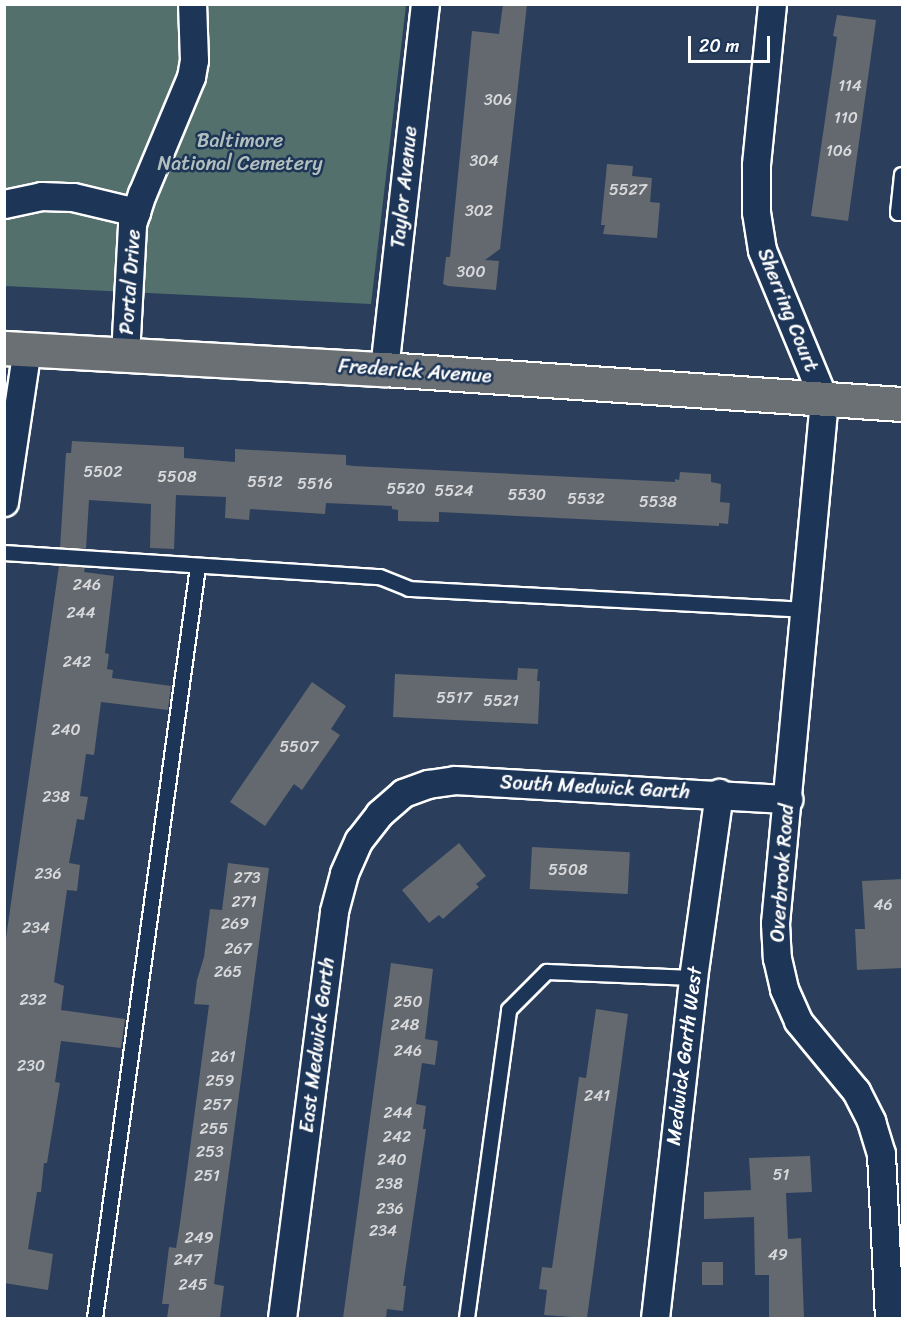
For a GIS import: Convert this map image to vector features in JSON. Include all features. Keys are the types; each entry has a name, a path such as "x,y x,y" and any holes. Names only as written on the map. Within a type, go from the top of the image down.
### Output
{"main road":[{"name":"Frederick Avenue","path":"16,349 384,369 903,404"}],"street":[{"name":"Portal Drive","path":"125,355 129,254 136,212 191,77 194,60 192,4"},
{"name":"Taylor Avenue","path":"384,369 425,4"},
{"name":"Sherring Court","path":"772,4 756,165 756,212 762,250 824,400"},
{"path":"4,204 41,196 73,197 136,212"},
{"path":"4,502 16,349"},
{"name":"Overbrook Road","path":"824,400 775,923 777,958 784,989 798,1021 856,1091 871,1121 881,1154 889,1318"},
{"name":"South Medwick Garth","path":"403,793 428,784 455,780 719,793 788,799"},
{"name":"East Medwick Garth","path":"282,1318 334,911 344,873 359,840 379,814 403,793"},
{"name":"Medwick Garth West","path":"655,1318 693,978 719,793"}],"lane":[{"path":"903,175 898,213 903,213"},
{"path":"4,553 380,577 410,589 805,610"},
{"path":"95,1318 198,567"},
{"path":"467,1318 509,1010 547,972 693,978"}],"green space":[{"name":"Baltimore National Cemetery","path":"4,5 406,5 371,304 5,286"}],"building":[{"path":"503,4 527,4 500,249 485,260 499,261 496,290 448,286 443,284 446,257 450,257 472,31 499,34"},
{"path":"837,15 876,20 848,221 811,216 837,37 833,36"},
{"path":"607,164 633,166 632,176 652,178 650,202 660,203 657,238 603,234 605,225 601,225"},
{"path":"72,441 184,447 184,458 235,462 235,449 346,455 346,465 354,466 675,482 675,479 679,480 680,472 711,474 711,482 721,484 720,502 730,503 728,524 719,523 719,526 439,512 439,522 398,521 398,510 392,509 392,506 326,503 325,514 250,509 249,520 225,518 226,497 176,495 174,549 150,548 151,504 89,500 86,549 60,548 66,453 71,453"},
{"path":"59,566 85,567 84,572 114,576 105,653 109,654 107,669 113,670 112,678 171,686 168,710 101,702 94,755 86,754 80,796 88,797 84,820 77,819 69,863 80,865 77,891 67,890 54,982 64,986 61,1010 125,1019 121,1048 61,1041 55,1082 60,1083 47,1163 44,1163 41,1192 37,1192 28,1249 53,1254 48,1290 4,1283 4,952"},
{"path":"518,668 538,669 537,681 540,681 538,724 393,717 395,674 517,680"},
{"path":"312,682 346,706 331,729 340,735 302,790 294,784 265,826 230,802"},
{"path":"459,843 486,876 476,884 479,887 443,919 439,915 429,923 402,890"},
{"path":"532,847 630,852 628,894 530,889"},
{"path":"228,863 269,868 214,1284 224,1286 220,1318 167,1318 169,1304 162,1304 169,1247 176,1248 209,1005 194,1004 197,980 204,957 210,909 222,910"},
{"path":"903,879 903,968 857,970 855,929 865,929 862,881"},
{"path":"391,963 433,969 425,1039 438,1041 435,1065 422,1063 416,1104 426,1106 423,1129 426,1129 403,1286 406,1286 403,1311 387,1309 386,1318 343,1318"},
{"path":"596,1009 628,1014 587,1318 544,1315 547,1290 539,1289 542,1267 552,1268 579,1077 586,1078"},
{"path":"810,1156 812,1192 786,1193 788,1239 801,1238 804,1318 769,1318 769,1275 755,1275 754,1217 704,1219 704,1192 751,1190 749,1158"},
{"path":"702,1262 723,1262 723,1285 702,1285"}]}
